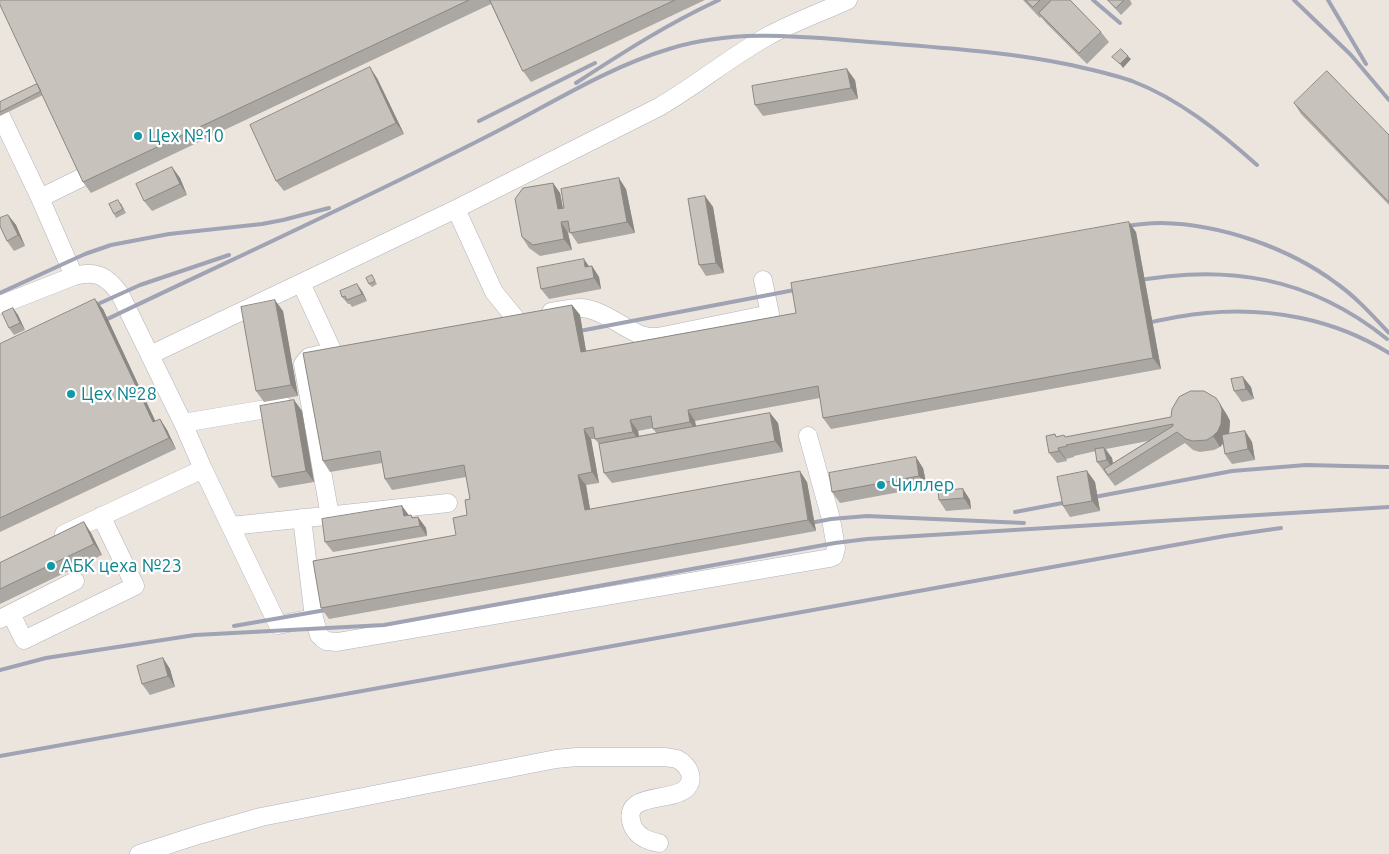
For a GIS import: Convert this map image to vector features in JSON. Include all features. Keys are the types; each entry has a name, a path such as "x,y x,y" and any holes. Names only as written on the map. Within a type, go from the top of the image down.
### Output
{"street":[{"path":"150,355 456,209 659,107 770,35 848,0"},
{"path":"0,114 74,276"},
{"path":"40,198 84,177"},
{"path":"456,209 494,292 516,319"},
{"path":"0,305 82,274 97,274 114,285 183,423 278,625 314,618"},
{"path":"496,322 583,308 596,312 640,335 658,337 770,314 763,280"},
{"path":"301,283 333,352"},
{"path":"330,516 304,364 305,360 314,355 352,348"},
{"path":"183,423 309,401"},
{"path":"302,518 314,618 322,638 326,641 337,642 830,558 834,556 836,548 831,519 808,436"},
{"path":"51,540 203,469"},
{"path":"230,526 448,503"},
{"path":"75,581 5,616 24,640 135,586 101,516"},
{"path":"138,854 261,818 556,759 577,757 666,757 677,759 685,766 692,778 689,785 683,791 648,799 633,807 631,815 636,831 648,841 659,842"}],"building":[{"name":"Цех №10","path":"0,0 469,0 83,182 0,5"},
{"path":"490,0 675,0 523,71"},
{"path":"1026,0 1040,0 1033,7"},
{"path":"1052,0 1070,0 1101,32 1079,53 1039,13"},
{"path":"1108,0 1124,0 1116,8"},
{"path":"1121,49 1128,56 1120,64 1112,57"},
{"path":"370,67 396,123 276,181 250,125"},
{"path":"847,69 851,88 755,105 752,86"},
{"path":"1327,71 1389,135 1389,202 1294,103"},
{"path":"37,84 41,91 0,112 0,102"},
{"path":"172,167 180,184 144,201 136,184"},
{"path":"619,178 627,222 570,233 568,221 561,222 564,239 533,245 522,237 515,199 523,188 553,183 558,209 564,208 561,189"},
{"path":"705,196 716,263 699,265 688,199"},
{"path":"118,200 123,209 114,214 109,204"},
{"path":"8,215 18,235 7,241 0,226 0,218"},
{"path":"1129,222 1153,358 823,418 818,386 688,410 690,422 653,429 651,416 630,420 633,432 595,439 593,427 584,429 592,472 578,475 585,510 800,471 808,520 321,608 313,561 456,535 453,518 467,515 465,500 470,499 464,465 385,479 380,451 323,461 303,353 572,305 581,352 796,313 791,283"},
{"path":"584,259 585,267 592,266 594,278 541,289 537,268"},
{"path":"372,275 375,281 369,284 366,278"},
{"path":"357,284 362,294 347,300 345,296 342,297 340,291"},
{"name":"Цех №28","path":"95,299 153,422 160,419 169,438 0,518 0,344"},
{"path":"275,300 291,385 256,391 241,307"},
{"path":"13,308 20,323 9,328 2,313"},
{"path":"1243,377 1246,389 1234,391 1231,379"},
{"path":"1191,391 1204,391 1216,398 1222,410 1221,424 1218,431 1207,440 1193,441 1186,439 1177,432 1108,475 1104,469 1173,426 1173,424 1066,445 1058,448 1059,451 1049,453 1046,436 1055,434 1056,437 1064,435 1065,437 1171,417 1172,409 1179,397"},
{"path":"294,400 306,471 272,477 260,406"},
{"path":"770,413 775,441 604,473 599,444"},
{"path":"1245,431 1248,449 1225,454 1222,435"},
{"path":"1104,448 1107,460 1097,462 1095,449"},
{"path":"916,457 919,476 832,492 829,473"},
{"path":"1087,471 1092,501 1063,506 1057,477"},
{"path":"963,489 964,498 939,500 938,491"},
{"path":"402,506 404,516 418,517 420,526 325,542 322,519"},
{"path":"84,522 94,544 0,589 0,563"},
{"path":"163,658 168,676 142,684 137,666"}],"railway":[{"path":"576,83 664,28 719,0"},
{"path":"1093,0 1120,23"},
{"path":"1294,0 1351,55 1389,100"},
{"path":"1328,0 1366,64"},
{"path":"95,325 429,166 595,79 644,57 695,42 722,38 749,36 803,37 954,49 1024,57 1094,70 1132,81 1166,97 1198,117 1257,165"},
{"path":"479,121 595,63"},
{"path":"0,293 85,254 111,245 169,234 262,224 329,208"},
{"path":"1119,227 1156,223 1184,224 1230,233 1276,249 1317,270 1343,288 1364,306 1389,333"},
{"path":"87,309 140,285 229,255"},
{"path":"1130,282 1165,276 1200,274 1233,275 1266,280 1328,301 1358,318 1387,339"},
{"path":"569,333 805,288"},
{"path":"1138,325 1180,316 1206,313 1254,312 1278,314 1324,324 1368,341 1389,353"},
{"path":"1015,512 1232,471 1306,465 1389,467"},
{"path":"0,670 46,658 195,635 384,625 835,543 867,539 1389,507"},
{"path":"800,525 831,519 867,516 1024,523"},
{"path":"0,756 1225,536 1281,528"},
{"path":"234,626 337,608"}],"place":[{"name":"Цех №10","path":"138,136"},
{"name":"Цех №28","path":"71,394"},
{"name":"Чиллер","path":"881,485"},
{"name":"АБК цеха №23","path":"51,566"}]}
